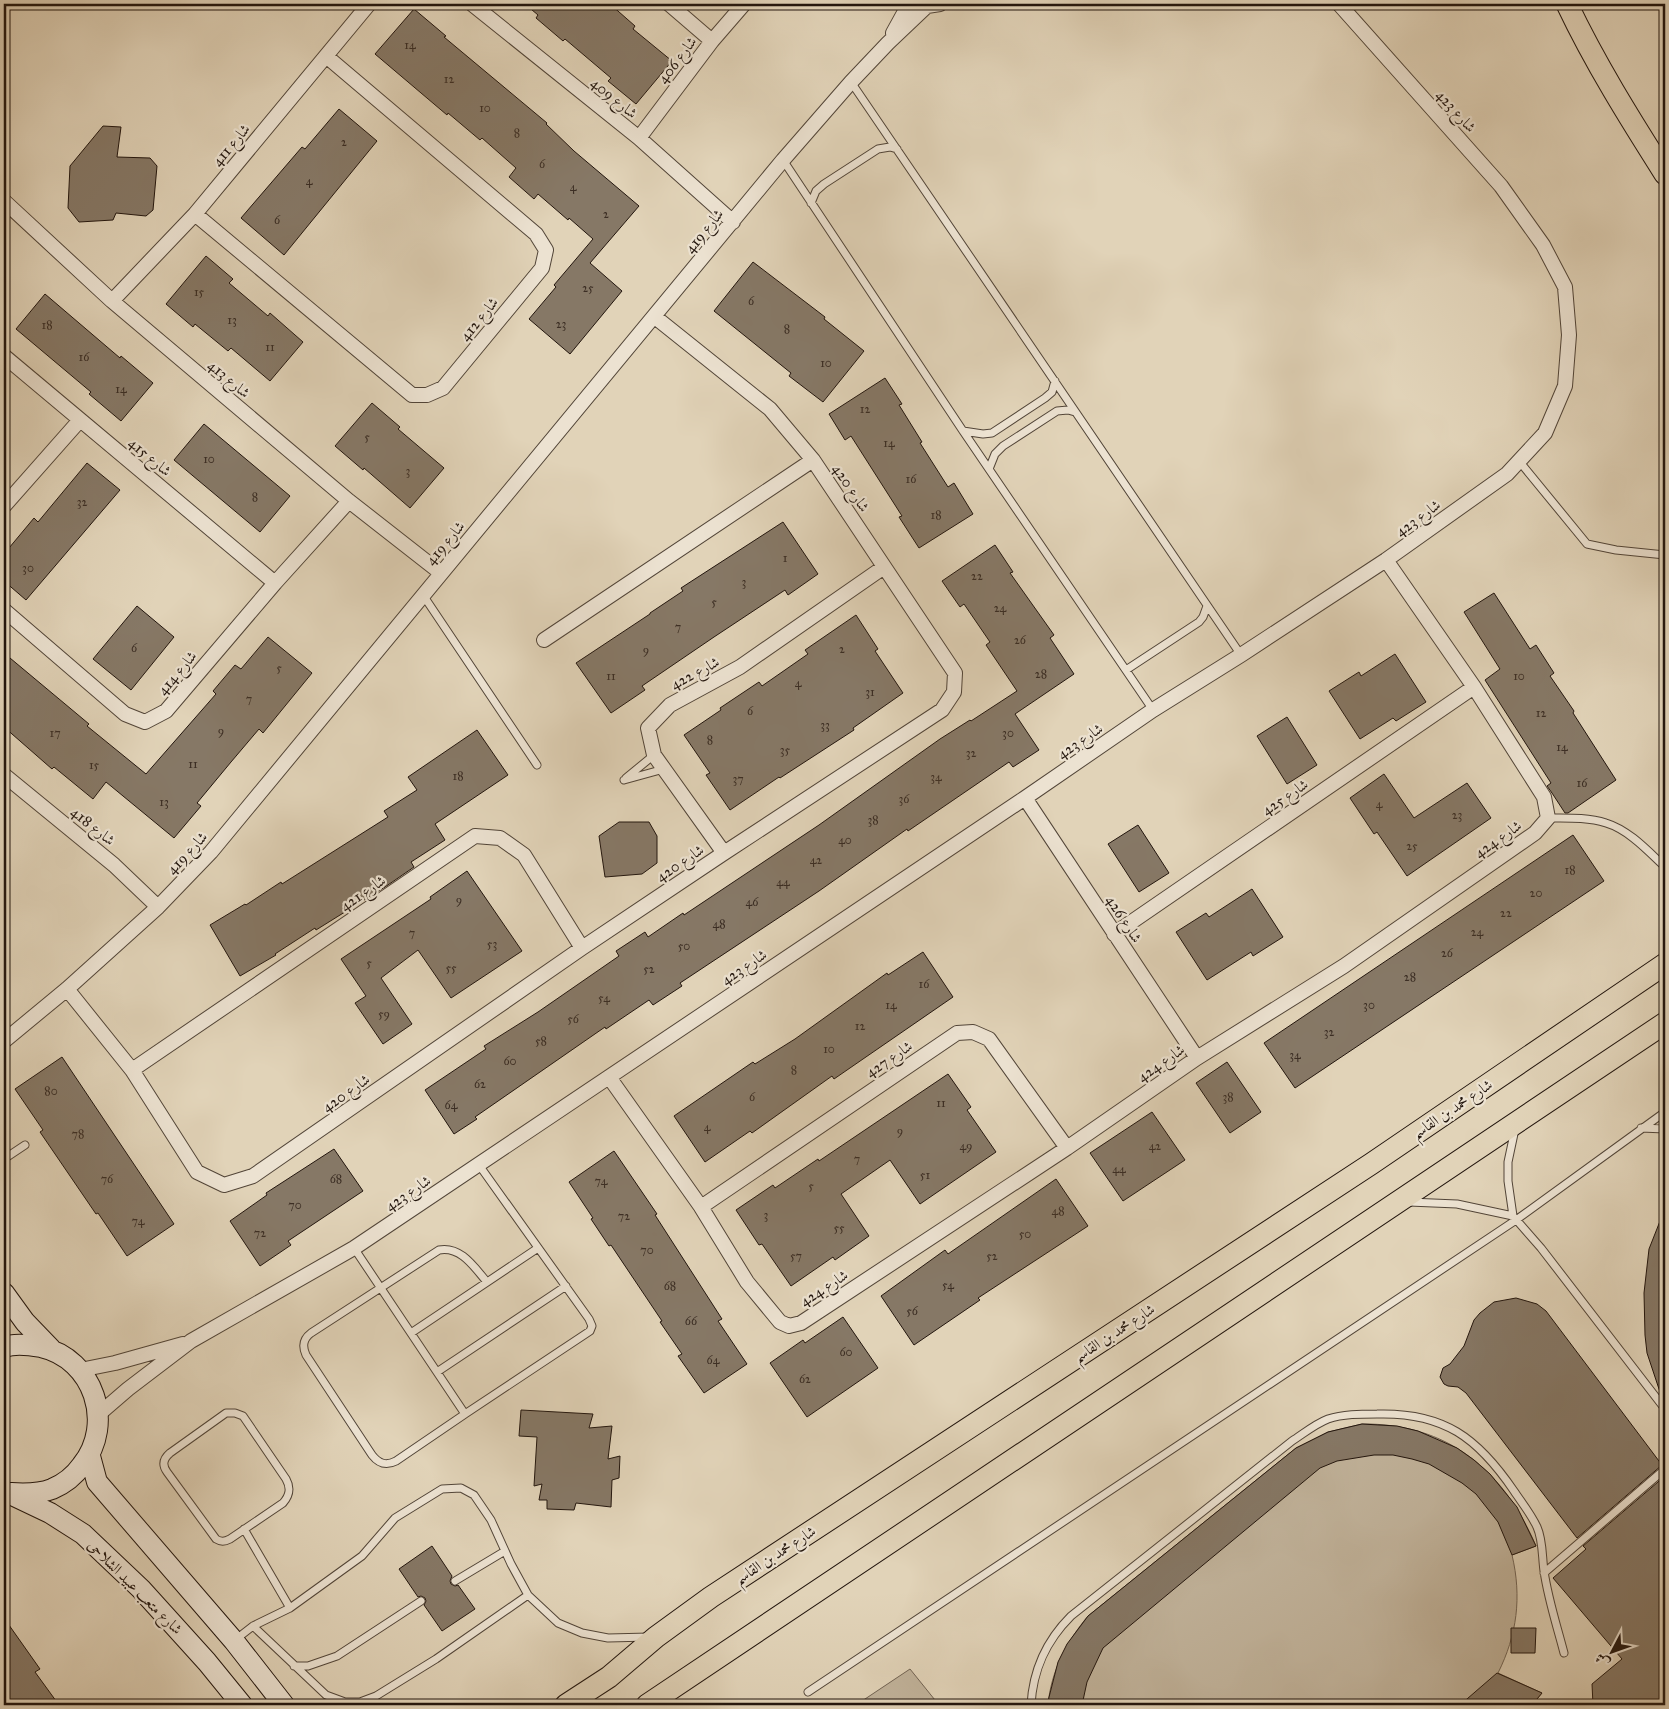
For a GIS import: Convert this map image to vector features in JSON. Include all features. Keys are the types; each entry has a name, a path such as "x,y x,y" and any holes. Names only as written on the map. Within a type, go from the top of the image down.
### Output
{"main road":[{"path":"1567,4 1608,81 1665,174"},
{"name":"شارع محمد بن القاسم","path":"566,1705 609,1677 656,1637 740,1578 1371,1164 1665,964"},
{"path":"648,1705 1665,1023"}],"street":[{"name":"شارع 411","path":"112,301 195,214 369,4"},
{"name":"شارع 409","path":"472,4 639,138 733,222"},
{"path":"669,4 712,40"},
{"name":"شارع 406","path":"639,138 712,40 744,4"},
{"name":"شارع 419","path":"888,43 909,4"},
{"name":"شارع 419","path":"4,1041 67,989 158,907 211,852 783,160 888,43 927,6 940,4"},
{"name":"شارع 423","path":"99,1414 128,1389 191,1342 354,1248 1025,798 1153,710 1386,560 1507,474 1545,433 1565,386 1569,335 1565,287 1543,245 1501,186 1339,4"},
{"name":"شارع 412","path":"195,214 412,396 427,395 443,388 542,268 546,250 536,234 326,56"},
{"name":"شارع 413","path":"4,201 112,301 348,501 442,573"},
{"name":"شارع 420","path":"67,989 132,1070 196,1172 224,1185 253,1176 582,948 942,710 954,692 955,673 812,460 770,409 654,317"},
{"name":"شارع 415","path":"4,356 275,583"},
{"path":"4,506 80,420"},
{"path":"544,640 812,460"},
{"name":"شارع 414","path":"4,610 125,714 145,722 166,712 275,583 348,501"},
{"path":"1386,560 1474,687 1544,797 1548,818"},
{"name":"شارع 422","path":"724,853 654,755 648,728 670,705 740,667 884,567"},
{"name":"شارع 425","path":"1114,934 1474,687"},
{"name":"شارع 418","path":"4,775 114,865 158,907"},
{"name":"شارع 426","path":"1025,798 1197,1058"},
{"name":"شارع 424","path":"609,1077 701,1207 747,1282 780,1322 789,1326 801,1323 1067,1148 1197,1058 1344,966 1535,833 1548,818"},
{"name":"شارع 421","path":"132,1070 476,836 500,838 524,855 582,948"},
{"name":"شارع 427","path":"701,1207 957,1033 973,1032 988,1039 1067,1148"},
{"path":"4,1293 50,1349"},
{"name":"شارع 423","path":"80,1370 115,1364 191,1342"},
{"path":"4,1347 29,1344 50,1349 67,1358 80,1370 93,1391 99,1414 97,1436 90,1456 74,1475 54,1488 30,1494 6,1492"},
{"path":"90,1456 97,1482 234,1641 284,1705"},
{"name":"شارع متعب عبيد الشلاحى","path":"6,1492 50,1513 82,1534 141,1588 207,1662 242,1705"}],"lane":[{"path":"851,82 1241,655"},
{"path":"811,203 816,191 824,184 878,149 897,149"},
{"path":"783,160 963,432 1153,710"},
{"path":"963,432 974,434 992,433 1045,398 1052,392 1055,382"},
{"path":"988,469 995,454 1003,446 1057,411 1068,410 1076,412"},
{"path":"1519,461 1587,544 1616,550 1665,555"},
{"path":"423,595 537,764"},
{"path":"1126,670 1199,622 1207,606"},
{"path":"654,755 624,780 664,769"},
{"path":"1548,818 1580,819 1605,822 1613,825 1638,842 1665,867"},
{"path":"808,1692 1514,1218 1665,1112"},
{"path":"1516,1124 1508,1162 1508,1181 1514,1218 1541,1248 1665,1409"},
{"path":"1641,1128 1665,1129"},
{"path":"4,1159 25,1145"},
{"path":"479,1165 566,1286 592,1326 590,1331 390,1464 376,1461 306,1355 303,1349 303,1342 306,1337 439,1250 446,1248 460,1252 487,1282"},
{"path":"1395,1203 1436,1202 1457,1204 1514,1218"},
{"path":"354,1248 465,1414"},
{"path":"411,1333 538,1248"},
{"path":"437,1372 566,1286"},
{"path":"226,1413 235,1413 243,1416 290,1485 288,1498 244,1529 225,1542 216,1539 164,1468 163,1462 166,1456 226,1413"},
{"path":"1031,1705 1032,1690 1039,1662 1052,1637 1071,1616 1292,1441 1326,1420 1343,1415 1387,1413 1426,1418 1447,1425 1471,1441 1499,1469 1537,1528 1544,1573 1564,1653"},
{"path":"1544,1573 1665,1469"},
{"path":"234,1641 253,1626 290,1608 362,1556 396,1518 442,1489 461,1488 474,1495 492,1520 505,1551 528,1595 558,1623 582,1633 608,1638 656,1637"},
{"path":"244,1529 290,1608"},
{"path":"455,1581 505,1551"},
{"path":"253,1626 326,1695 346,1702 360,1702 376,1696 436,1659 528,1595"},
{"path":"294,1666 308,1666 337,1656 422,1601"}],"shaded area":[{"path":"1362,1424 1393,1426 1421,1432 1446,1442 1469,1456 1489,1474 1507,1495 1523,1519 1536,1546 1512,1555 1517,1586 1516,1615 1510,1644 1498,1673 1542,1693 1532,1705 1048,1705 1056,1668 1073,1636 1088,1616 1296,1448 1328,1432"},
{"path":"910,1669 939,1705 856,1705"}],"building":[{"path":"525,4 610,4 635,26 633,29 672,61 636,104 608,81 611,78 565,39 563,41 536,18 538,15"},
{"path":"414,9 446,36 444,37 547,123 574,151 639,206 590,263 622,291 570,354 529,319 556,287 554,285 593,239 538,194 534,199 509,177 516,168 482,138 480,140 448,113 447,115 375,54"},
{"path":"339,109 377,141 284,255 241,218 302,147 305,149"},
{"path":"103,126 121,127 117,157 150,158 157,166 153,210 146,216 116,213 113,220 79,222 68,208 70,166"},
{"path":"206,256 233,279 229,283 268,316 270,313 303,342 270,381 231,348 228,351 195,324 193,327 166,304"},
{"path":"753,262 825,317 824,319 864,351 823,402 789,376 791,373 714,311"},
{"path":"45,294 120,358 121,356 153,383 121,421 89,394 91,392 16,329"},
{"path":"885,378 902,404 899,405 922,442 920,443 948,487 954,483 973,514 919,548 899,517 902,516 851,436 845,440 829,414"},
{"path":"372,403 400,427 398,429 444,468 410,508 364,468 363,470 335,446"},
{"path":"204,424 290,496 260,532 174,460"},
{"path":"87,463 120,490 26,600 4,581 4,554 34,518 38,522"},
{"path":"783,522 818,574 788,595 785,590 714,637 642,686 645,690 611,713 576,663 683,591 681,588"},
{"path":"995,545 1013,572 1010,573 1054,635 1050,638 1074,674 1015,714 1039,750 1013,767 1009,762 908,831 907,829 819,891 680,983 682,986 653,1005 649,1000 606,1029 605,1027 475,1117 477,1119 454,1134 425,1090 486,1049 484,1046 538,1012 619,956 616,951 645,932 648,937 683,913 684,915 819,825 940,739 1017,691 986,645 990,642 964,604 960,607 942,581"},
{"path":"1494,593 1530,649 1536,645 1554,673 1550,676 1574,711 1573,713 1616,780 1568,813 1565,813 1547,786 1551,783 1485,680 1500,669 1464,612"},
{"path":"137,606 174,637 131,690 93,659"},
{"path":"856,615 878,649 875,651 903,693 853,728 854,730 730,810 706,775 710,773 684,735 759,682 762,686 808,654 805,650"},
{"path":"268,637 312,673 263,733 259,729 231,762 197,803 201,806 174,838 106,782 93,799 54,767 52,769 4,727 4,653 89,724 87,726 146,774 216,694 213,691 235,665 241,669"},
{"path":"1395,654 1426,702 1396,721 1393,718 1360,739 1329,691 1359,672 1361,676"},
{"path":"1287,717 1317,765 1287,784 1257,736"},
{"path":"477,730 508,775 435,824 445,840 411,862 414,867 385,887 316,930 315,928 276,955 240,976 210,925 246,905 281,882 282,884 388,817 384,811 417,790 408,777"},
{"path":"1384,774 1414,818 1467,783 1491,818 1407,876 1377,832 1374,834 1350,798"},
{"path":"619,822 649,822 657,836 657,863 642,874 605,877 599,836"},
{"path":"1138,825 1169,873 1139,892 1108,844"},
{"path":"1573,835 1604,881 1295,1088 1264,1043"},
{"path":"467,871 522,951 451,998 418,950 381,978 412,1024 383,1044 355,1003 366,996 341,959 431,899 430,897"},
{"path":"1252,889 1283,937 1253,956 1251,952 1207,980 1176,932 1206,913 1209,917"},
{"path":"923,952 953,997 834,1079 832,1076 752,1133 750,1131 705,1162 674,1116 753,1062 755,1064 795,1039 887,973 888,975"},
{"path":"62,1057 174,1224 127,1256 40,1132 43,1130 15,1089"},
{"path":"1227,1062 1261,1112 1230,1133 1196,1083"},
{"path":"948,1074 971,1107 967,1110 996,1152 920,1204 890,1160 841,1194 869,1236 835,1260 833,1257 791,1286 762,1244 759,1245 736,1210 773,1185 775,1188 818,1159 819,1161"},
{"path":"1152,1112 1185,1160 1123,1201 1090,1153"},
{"path":"334,1149 363,1191 288,1241 291,1245 260,1266 230,1221 267,1195 266,1193"},
{"path":"614,1151 657,1214 655,1215 722,1319 718,1321 747,1364 704,1393 678,1356 682,1354 660,1322 662,1321 611,1245 609,1246 569,1182"},
{"path":"1056,1179 1088,1226 978,1298 980,1300 914,1345 881,1296 945,1250 948,1254"},
{"path":"1664,1211 1664,1400 1647,1353 1644,1293 1649,1249"},
{"path":"1516,1298 1537,1304 1546,1311 1662,1465 1577,1538 1466,1393 1458,1387 1444,1384 1440,1377 1443,1368 1450,1364 1464,1346 1474,1320 1480,1313 1494,1302"},
{"path":"843,1317 878,1368 807,1417 770,1363 803,1340 805,1343"},
{"path":"521,1410 593,1414 589,1428 612,1426 608,1459 620,1456 619,1478 612,1480 611,1507 576,1503 574,1510 547,1509 547,1500 539,1500 542,1484 534,1486 537,1437 519,1436"},
{"path":"1362,1424 1397,1426 1418,1431 1457,1448 1490,1474 1517,1507 1536,1546 1512,1555 1498,1522 1476,1494 1462,1483 1429,1464 1393,1455 1374,1455 1337,1461 1320,1468 1103,1648 1087,1682 1082,1705 1047,1705 1058,1662 1067,1644 1088,1616 1296,1448 1328,1432"},
{"path":"1665,1476 1665,1705 1593,1705 1592,1684 1622,1659 1553,1578 1586,1549 1583,1546"},
{"path":"432,1546 452,1576 451,1584 458,1585 475,1609 442,1631 424,1605 425,1598 418,1597 399,1569"},
{"path":"4,1618 40,1669 35,1672 59,1705 4,1705"},
{"path":"1511,1628 1536,1628 1535,1653 1511,1653"},
{"path":"1497,1673 1542,1693 1532,1705 1460,1705"}]}
